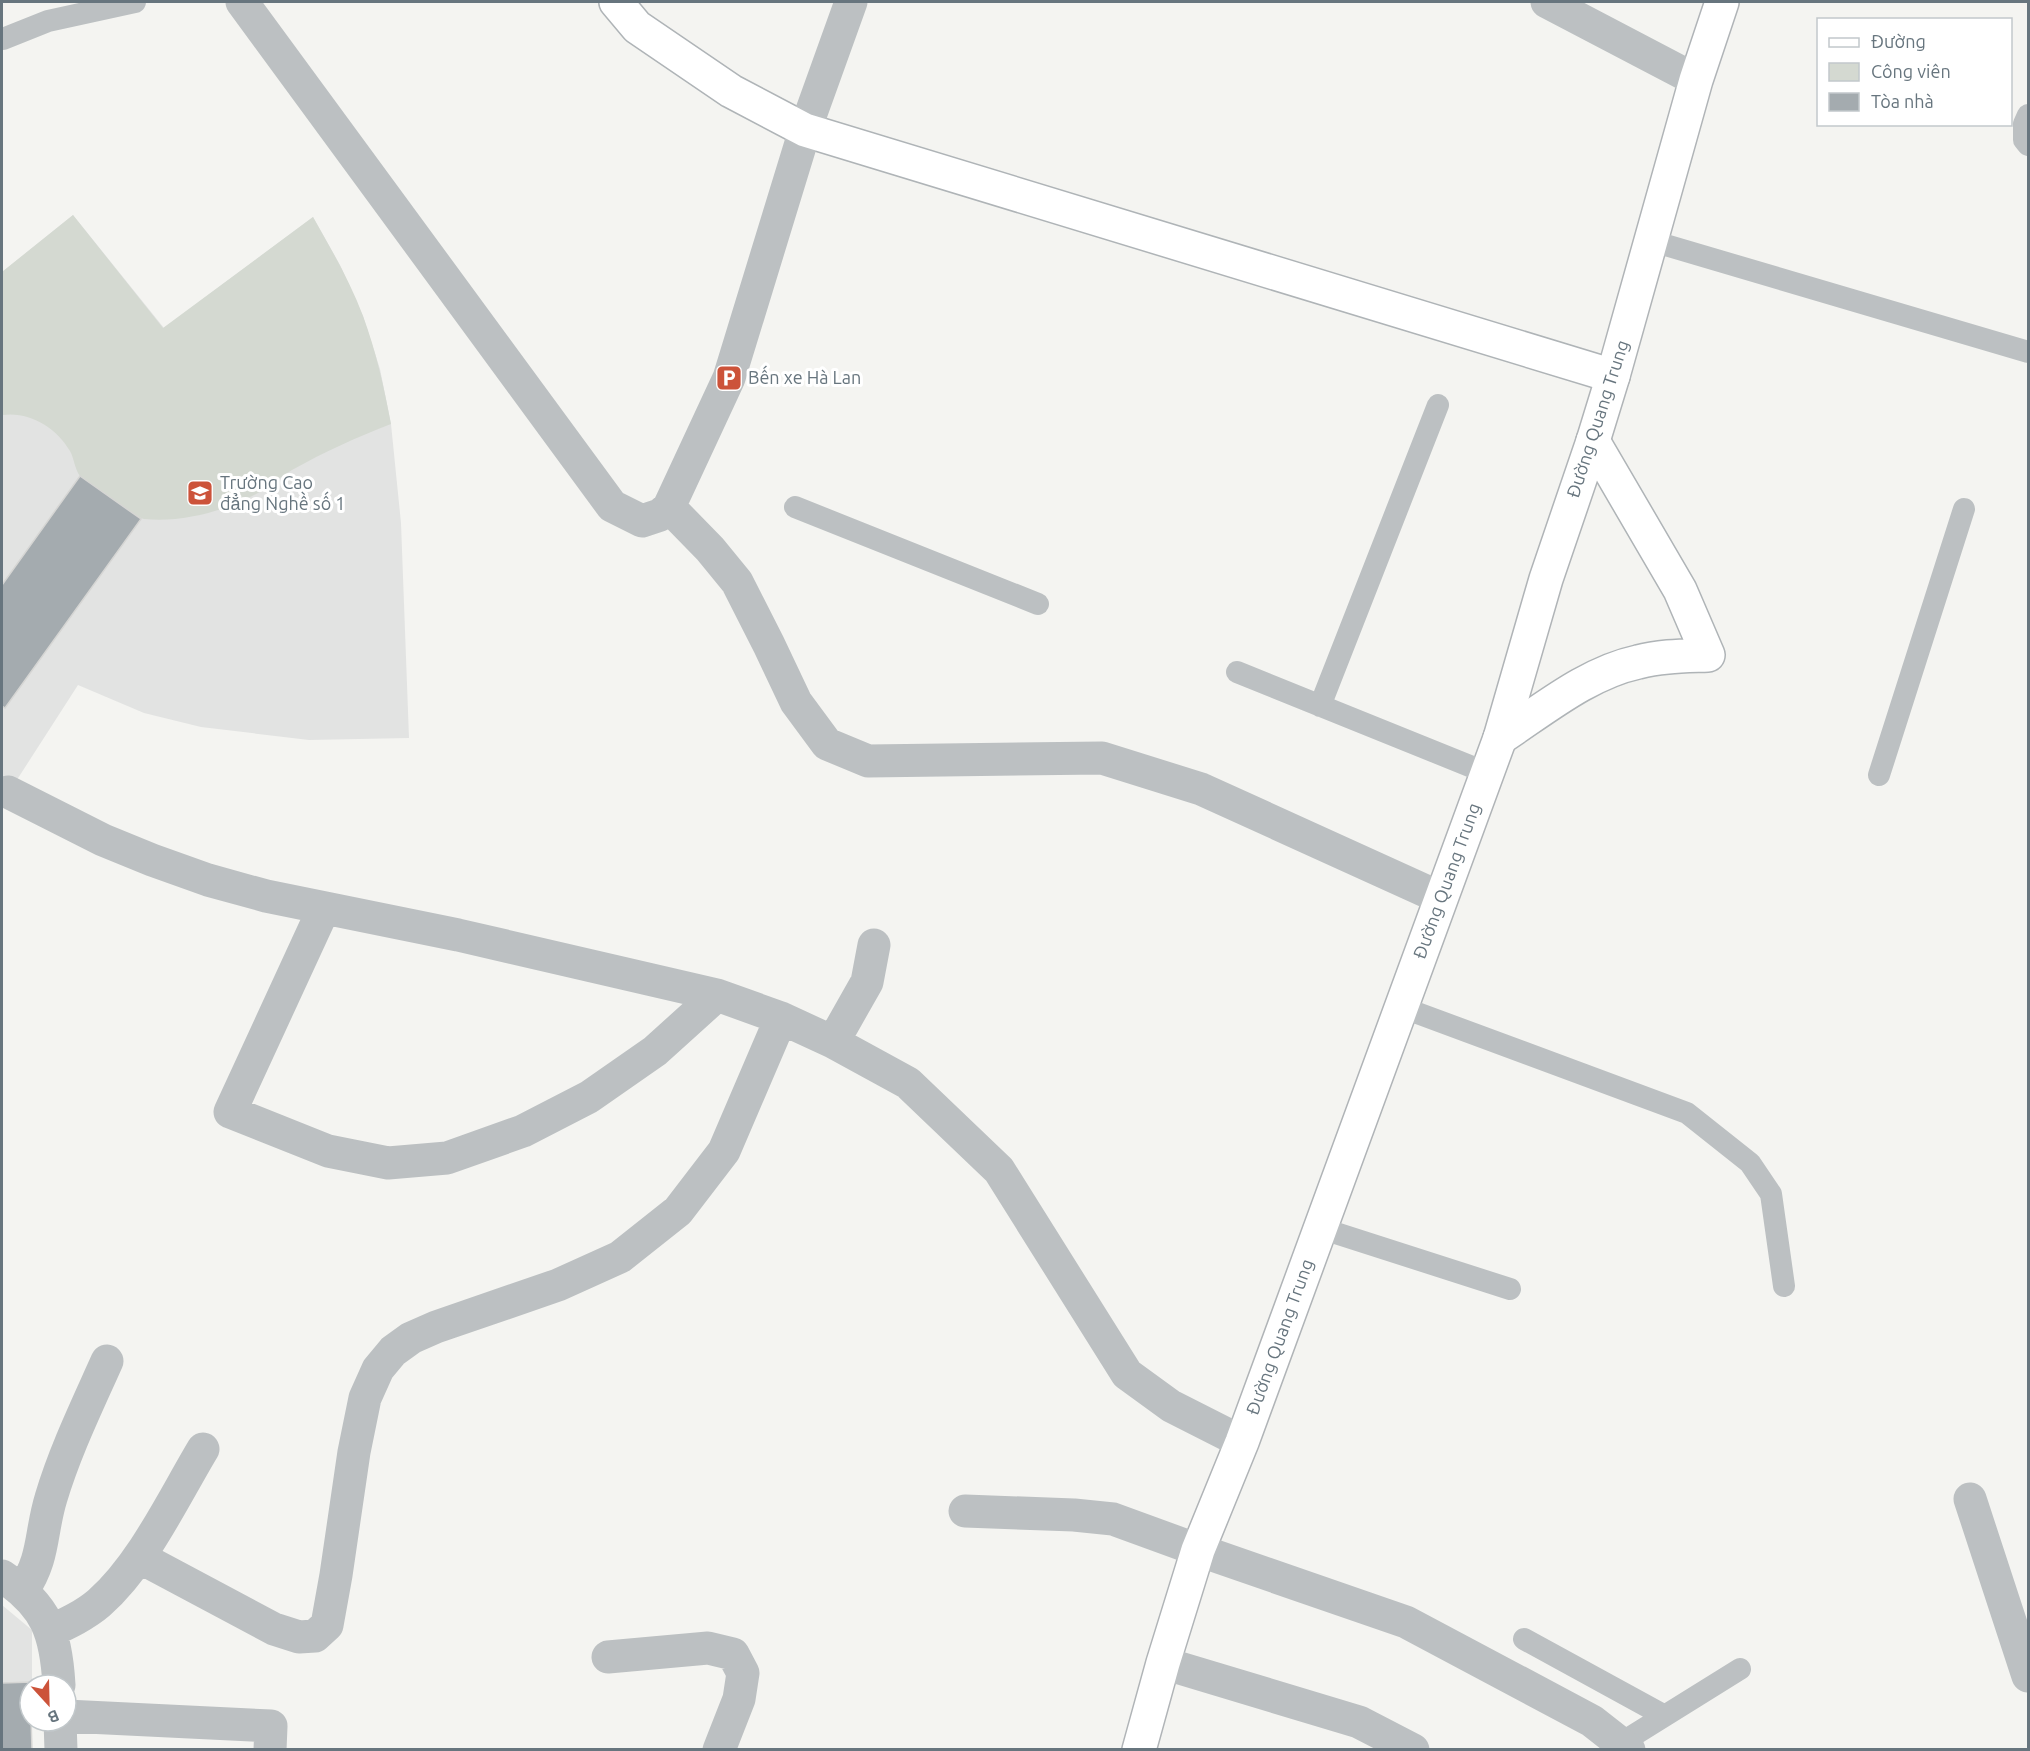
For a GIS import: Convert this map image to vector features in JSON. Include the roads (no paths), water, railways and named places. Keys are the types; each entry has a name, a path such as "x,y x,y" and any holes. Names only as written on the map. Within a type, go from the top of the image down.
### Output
{"main road":[{"path":"616,2 637,27 730,91 805,130 1613,376"},
{"name":"Đường Quang Trung","path":"1139,1749 1198,1551 1242,1442 1500,738 1546,579 1613,376 1696,80 1722,2"},
{"path":"1500,738 1594,678 1636,662 1667,657 1708,655 1680,590 1593,441"}],"street":[{"path":"242,2 612,506 642,521 660,515 669,507 729,378 805,130 851,2"},
{"path":"1547,2 1696,80"},
{"path":"669,507 710,549 737,582 796,702 826,744 868,761 1102,758 1201,789 1441,898"},
{"path":"5,789 65,822 152,860 243,889 458,935 717,996 781,1018 833,1042 908,1083 999,1170 1127,1374 1171,1406 1242,1442"},
{"path":"324,908 230,1112 328,1150 388,1163 447,1158 523,1131 589,1097 646,1057 717,996"},
{"path":"833,1042 867,982 874,945"},
{"path":"139,1557 274,1629 299,1636 315,1636 327,1625 354,1452 365,1398 378,1369 393,1351 411,1338 436,1327 558,1285 620,1257 678,1211 724,1151 781,1018"},
{"path":"58,1673 51,1631 38,1608 12,1583 33,1575 39,1558 50,1499 69,1448 107,1361"},
{"path":"51,1631 77,1619 99,1602 139,1557 203,1449"},
{"path":"1970,1499 2028,1676"},
{"path":"965,1511 1074,1515 1113,1519 1198,1551 1406,1622 1592,1721 1625,1746"},
{"path":"608,1657 708,1648 733,1654 743,1673 739,1699 718,1749"},
{"path":"1163,1664 1359,1722 1413,1749"},
{"path":"78,1717 271,1726 270,1749"},
{"path":"60,1733 61,1749"}],"lane":[{"path":"3,39 48,21 135,2"},
{"path":"2028,115 2024,124 2024,140 2028,145"},
{"path":"1652,241 2028,352"},
{"path":"1320,706 1438,405"},
{"path":"795,507 1038,604"},
{"path":"1879,776 1964,509"},
{"path":"1237,672 1487,773"},
{"path":"1401,1007 1687,1113 1750,1163 1771,1194 1784,1286"},
{"path":"1320,1228 1510,1289"},
{"path":"1524,1639 1663,1715"},
{"path":"1625,1746 1663,1715 1740,1669"}],"place":[{"name":"Bến xe Hà Lan","path":"729,378"},
{"name":"Trường Cao đẳng Nghề số 1","path":"200,493"}]}
